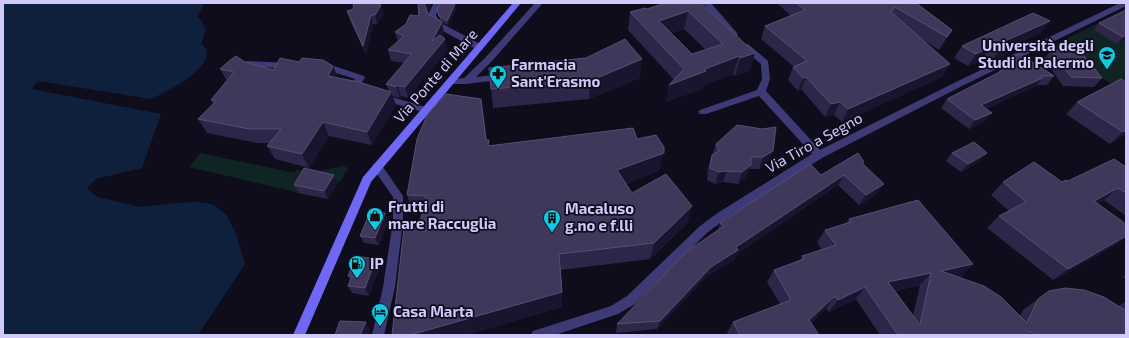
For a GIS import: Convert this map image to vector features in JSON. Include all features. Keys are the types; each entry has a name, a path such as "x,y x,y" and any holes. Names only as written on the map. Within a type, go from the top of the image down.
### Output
{"main road":[{"name":"Via Ponte di Mare","path":"299,335 367,180 517,3"}],"street":[{"path":"438,3 432,14 435,23 479,47"},
{"path":"466,81 489,59 539,3"},
{"path":"703,112 761,92 766,79 765,63 736,38 707,3"},
{"name":"Via Tiro a Segno","path":"537,335 614,310 631,300 704,229 722,215 819,154 1126,3"},
{"path":"248,64 295,67"},
{"path":"310,67 334,68 361,78 352,88 426,110"},
{"path":"450,82 510,77"},
{"path":"761,92 819,154"},
{"path":"377,167 398,196 398,222 389,287 378,335"}],"green space":[{"name":"Università degli Studi di Palermo","path":"1126,10 1126,93 1051,46"},
{"path":"200,153 295,173 296,169 310,173 343,166 348,168 340,182 306,175 296,192 189,167"}],"water":[{"path":"3,3 205,3 197,17 201,20 206,29 201,44 207,51 206,58 194,73 176,86 158,96 151,99 38,81 32,89 161,114 142,168 96,179 87,188 97,197 141,207 197,202 212,204 226,214 236,233 245,264 198,335 3,335"}],"building":[{"path":"355,3 373,3 381,5 375,15 371,15 363,46 347,11 354,9 353,5"},
{"path":"418,3 424,3 428,14 442,22 432,41 440,35 445,39 405,87 397,85 396,87 386,84 412,54 388,50 404,36 395,32 406,24 410,15 419,16"},
{"path":"440,3 455,4 447,21 439,16 437,10"},
{"path":"665,3 701,3 755,53 740,58 739,56 705,69 706,71 669,85 684,69 630,12 645,8 647,9","holes":["688,11 723,44 692,54 659,21"]},
{"path":"796,3 916,3 952,30 947,37 895,7 891,12 950,64 848,109 840,102 831,104 806,77 803,78 793,67 807,61 765,26 805,10"},
{"path":"1126,10 1126,35 1123,37 1099,23"},
{"path":"1033,13 1050,21 998,44 1013,45 998,52 990,47 976,54 962,46"},
{"path":"625,39 642,59 590,81 491,89 489,68 586,58"},
{"path":"1051,50 1080,51 1102,78 1071,77"},
{"path":"1020,54 1054,76 1041,76 1043,78 981,105 992,113 975,120 947,99 1011,66 1004,62"},
{"path":"236,56 245,62 274,70 280,58 299,62 302,58 323,60 333,66 328,76 359,82 391,92 367,132 323,122 302,154 267,146 281,129 249,129 198,119 216,101 211,100 234,72 220,69"},
{"path":"1121,79 1126,82 1126,130 1123,132 1077,102"},
{"name":"Macaluso g.no e f.lli","path":"446,94 481,99 486,140 489,140 488,146 633,128 637,139 656,135 664,147 664,153 617,170 632,193 666,174 692,206 654,243 559,254 562,292 410,335 392,335 404,228 419,226 426,196 407,195 417,139 427,115"},
{"path":"737,125 762,129 776,127 773,151 763,157 751,157 751,165 742,172 719,172 710,168 712,155 719,151 716,144"},
{"path":"974,142 987,153 968,164 952,153"},
{"path":"858,153 864,162 862,163 884,184 866,195 844,175 736,247 738,250 711,267 660,321 617,324 686,252 724,226 720,223 810,164 821,175"},
{"path":"1114,159 1126,167 1126,193 1118,188 1094,201 1126,224 1126,236 1068,269 999,216 1026,202 1003,182 1034,162 1062,182 1066,180 1068,181"},
{"path":"304,168 334,175 324,191 294,185"},
{"path":"918,200 973,264 941,271 984,286 1001,297 1027,323 1038,299 1049,291 1065,288 1084,290 1104,297 1126,311 1126,335 1034,335 1030,331 1029,335 898,335 865,287 838,300 835,296 809,320 819,335 740,335 733,322 791,300 774,270 804,259 802,256 836,245 825,230 851,222 849,219","holes":["931,273 920,325 888,282"]},
{"path":"370,212 385,213 375,238 360,236"},
{"path":"356,256 376,259 365,288 348,286 352,276 348,276"},
{"path":"340,321 366,322 360,335 335,335"}],"place":[{"name":"Università degli Studi di Palermo","path":"1107,70"},
{"name":"Farmacia Sant'Erasmo","path":"498,89"},
{"name":"Frutti di mare Raccuglia","path":"375,231"},
{"name":"Macaluso g.no e f.lli","path":"552,233"},
{"name":"IP","path":"357,279"},
{"name":"Casa Marta","path":"380,327"}]}
